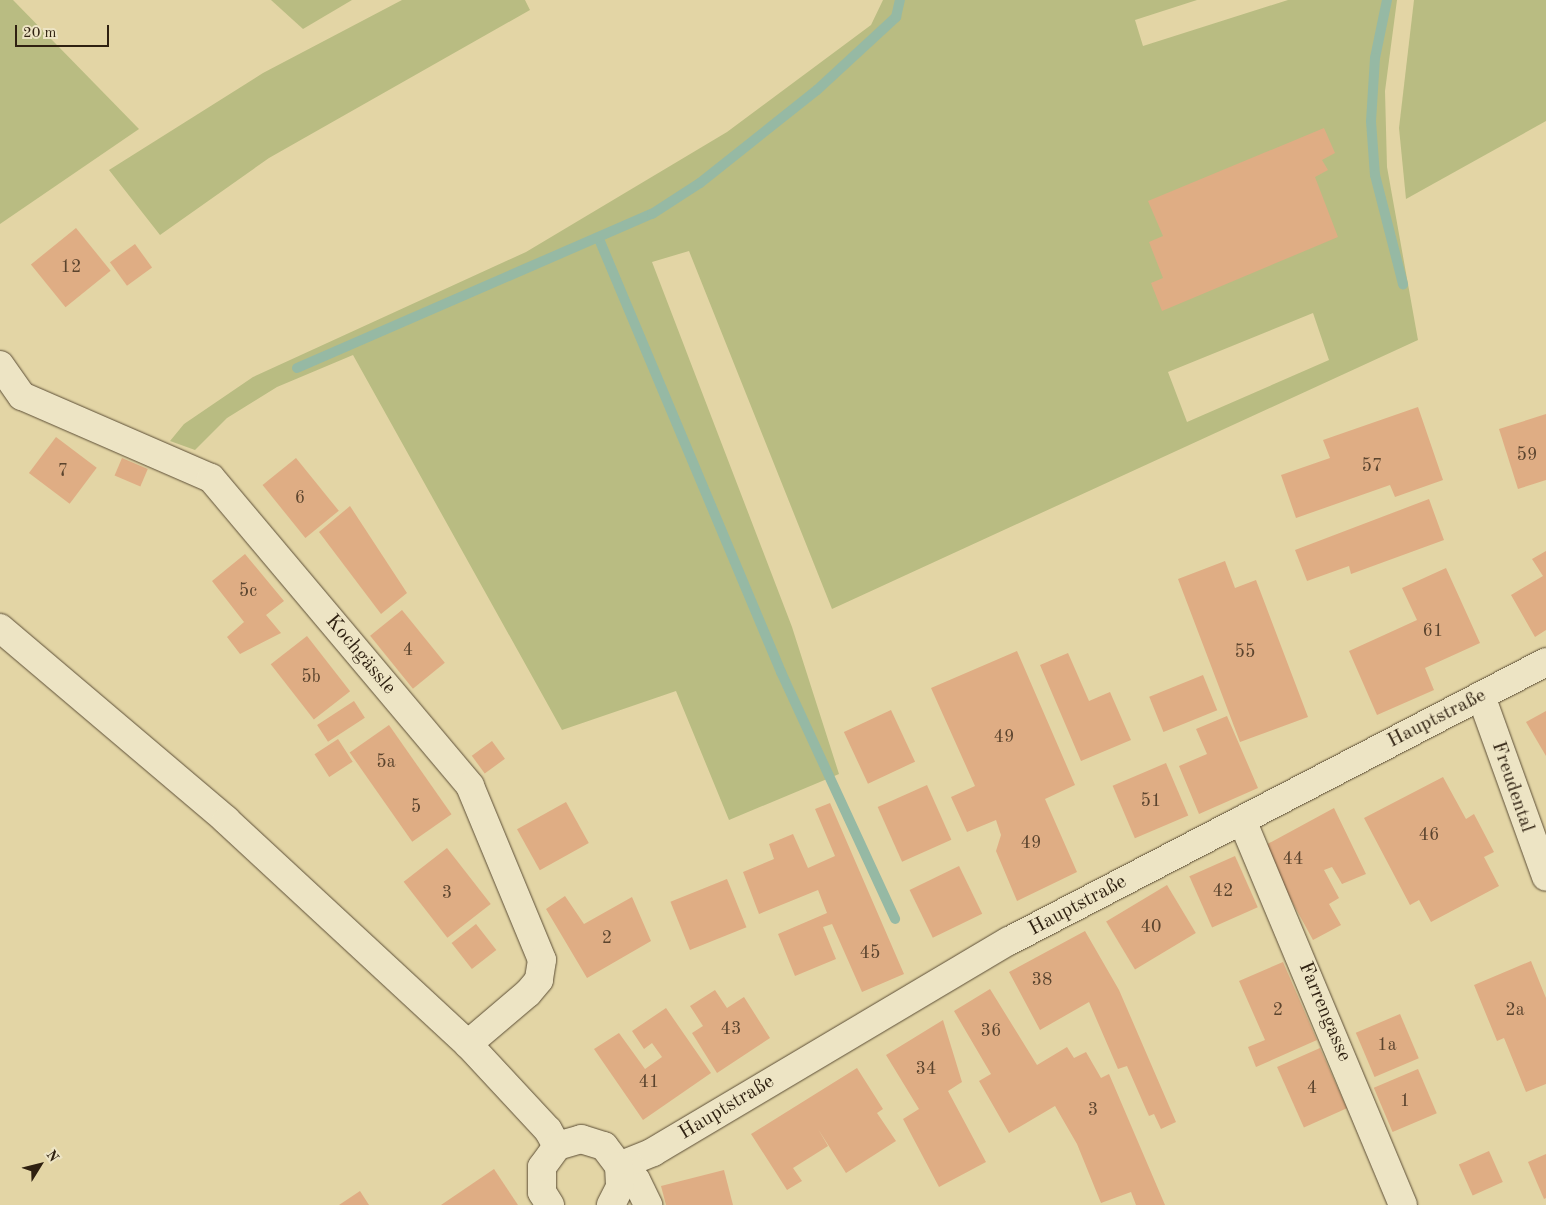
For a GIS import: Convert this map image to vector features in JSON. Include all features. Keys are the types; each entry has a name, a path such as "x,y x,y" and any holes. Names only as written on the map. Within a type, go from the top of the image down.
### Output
{"street":[{"name":"Kochgässle","path":"0,364 22,396 211,478 470,786 542,960 539,980 528,993 468,1044"},
{"path":"0,628 226,820 468,1044 548,1130 558,1146"},
{"name":"Hauptstraße","path":"620,1170 654,1152 1010,941 1546,662"},
{"name":"Freudental","path":"1481,696 1546,877"},
{"name":"Farrengasse","path":"1242,820 1403,1205"},
{"path":"550,1205 540,1180 548,1155 558,1146 568,1141 593,1141 604,1146 620,1170 636,1180 648,1205"},
{"path":"611,1205 620,1187 620,1170"}],"green space":[{"path":"0,0 13,0 139,129 0,224"},
{"path":"271,0 352,0 303,29"},
{"path":"402,0 525,0 530,10 269,158 160,235 109,170 263,73"},
{"path":"883,0 1197,0 1135,20 1143,46 1288,0 1397,0 1385,91 1387,167 1418,340 832,609 689,251 652,262 792,627 839,774 729,820 676,691 562,730 353,355 277,387 227,418 195,450 170,441 184,424 253,377 526,252 727,132 871,25","holes":["1313,313 1329,360 1187,422 1168,372"]},
{"path":"1414,0 1546,0 1546,121 1406,199 1399,128"}],"building":[{"path":"1324,128 1335,153 1322,160 1328,170 1315,177 1338,237 1162,311 1151,283 1163,278 1149,242 1163,236 1148,201"},
{"path":"76,228 111,271 66,307 31,265"},
{"path":"135,244 152,267 127,286 110,262"},
{"path":"1418,407 1443,480 1395,497 1390,485 1296,518 1281,475 1330,458 1323,440"},
{"path":"1546,414 1546,480 1518,489 1499,429"},
{"path":"56,437 97,468 70,504 29,473"},
{"path":"122,458 148,469 140,486 115,475"},
{"path":"296,458 339,511 305,538 263,485"},
{"path":"1429,499 1444,540 1351,574 1349,566 1307,581 1295,550"},
{"path":"350,506 407,593 381,614 319,532"},
{"path":"1546,551 1546,630 1535,637 1511,595 1543,576 1532,559"},
{"path":"245,554 284,601 266,615 281,633 240,654 227,637 244,622 212,581"},
{"path":"1225,561 1235,588 1256,580 1308,717 1240,742 1178,579"},
{"path":"1446,568 1480,643 1425,668 1434,690 1377,715 1349,651 1417,620 1402,588"},
{"path":"402,610 445,663 413,689 370,636"},
{"path":"307,636 350,691 314,719 271,664"},
{"path":"1017,651 1075,785 1045,799 1077,872 1017,901 996,851 1001,835 996,820 967,832 951,797 975,786 931,688"},
{"path":"1068,653 1089,701 1110,692 1131,740 1081,761 1040,665"},
{"path":"1203,675 1217,710 1163,732 1149,697"},
{"path":"354,701 365,718 328,742 317,725"},
{"path":"891,710 915,762 868,784 844,732"},
{"path":"1546,711 1546,756 1526,722"},
{"path":"1227,716 1258,788 1199,814 1179,766 1207,754 1196,729"},
{"path":"389,725 452,814 412,842 350,753"},
{"path":"338,739 353,762 329,777 315,754"},
{"path":"492,741 505,759 485,773 472,756"},
{"path":"1166,763 1188,815 1135,838 1113,786"},
{"path":"1443,777 1466,819 1474,814 1494,852 1484,857 1499,886 1431,922 1419,900 1410,905 1364,818"},
{"path":"927,785 951,840 902,862 878,807"},
{"path":"566,802 589,843 540,870 517,829"},
{"path":"830,803 904,974 862,992 832,924 823,927 836,959 795,976 778,934 827,913 818,890 759,914 743,872 774,859 769,844 793,834 808,868 835,856 815,809"},
{"path":"1334,808 1366,874 1342,884 1332,867 1324,870 1339,898 1329,904 1341,925 1313,940 1262,847"},
{"path":"447,848 491,904 447,938 404,882"},
{"path":"1235,856 1258,907 1212,927 1189,876"},
{"path":"959,866 982,914 933,938 910,890"},
{"path":"727,879 746,927 690,950 670,902"},
{"path":"1167,885 1196,933 1135,970 1106,922"},
{"path":"565,896 584,924 632,897 651,941 587,978 546,909"},
{"path":"476,924 496,950 472,969 452,943"},
{"path":"1085,931 1119,990 1176,1122 1161,1129 1154,1114 1149,1116 1127,1066 1118,1069 1089,1002 1040,1030 1009,972"},
{"path":"1531,961 1546,998 1546,1084 1526,1092 1504,1038 1497,1041 1474,985"},
{"path":"1283,962 1317,1040 1256,1067 1248,1047 1265,1040 1239,981"},
{"path":"990,989 1037,1065 1067,1047 1074,1058 1086,1052 1101,1078 1109,1074 1165,1205 1136,1205 1131,1192 1101,1203 1077,1144 1055,1106 1009,1133 979,1081 991,1074 954,1011"},
{"path":"715,990 727,1008 744,997 770,1038 717,1073 692,1033 703,1026 690,1006"},
{"path":"666,1008 711,1073 643,1120 594,1049 619,1033 645,1069 662,1057 652,1043 644,1049 632,1031"},
{"path":"1400,1014 1419,1058 1375,1077 1356,1033"},
{"path":"943,1020 962,1082 948,1091 986,1162 939,1187 903,1119 919,1109 886,1055"},
{"path":"1320,1048 1347,1108 1304,1127 1277,1067"},
{"path":"857,1068 883,1109 877,1113 896,1141 846,1173 818,1129 828,1146 793,1168 802,1181 787,1190 751,1134"},
{"path":"1418,1069 1437,1113 1393,1132 1374,1088"},
{"path":"1489,1151 1503,1182 1473,1195 1459,1164"},
{"path":"1546,1154 1546,1198 1544,1199 1528,1162"},
{"path":"494,1169 518,1205 441,1205"},
{"path":"724,1170 733,1205 666,1205 661,1186"},
{"path":"360,1191 369,1205 339,1205"}],"waterway":[{"path":"297,368 652,214 700,183 817,90 896,17 900,0"},
{"path":"1387,0 1375,58 1371,121 1375,175 1403,284"},
{"path":"599,239 781,672 895,919"}]}
